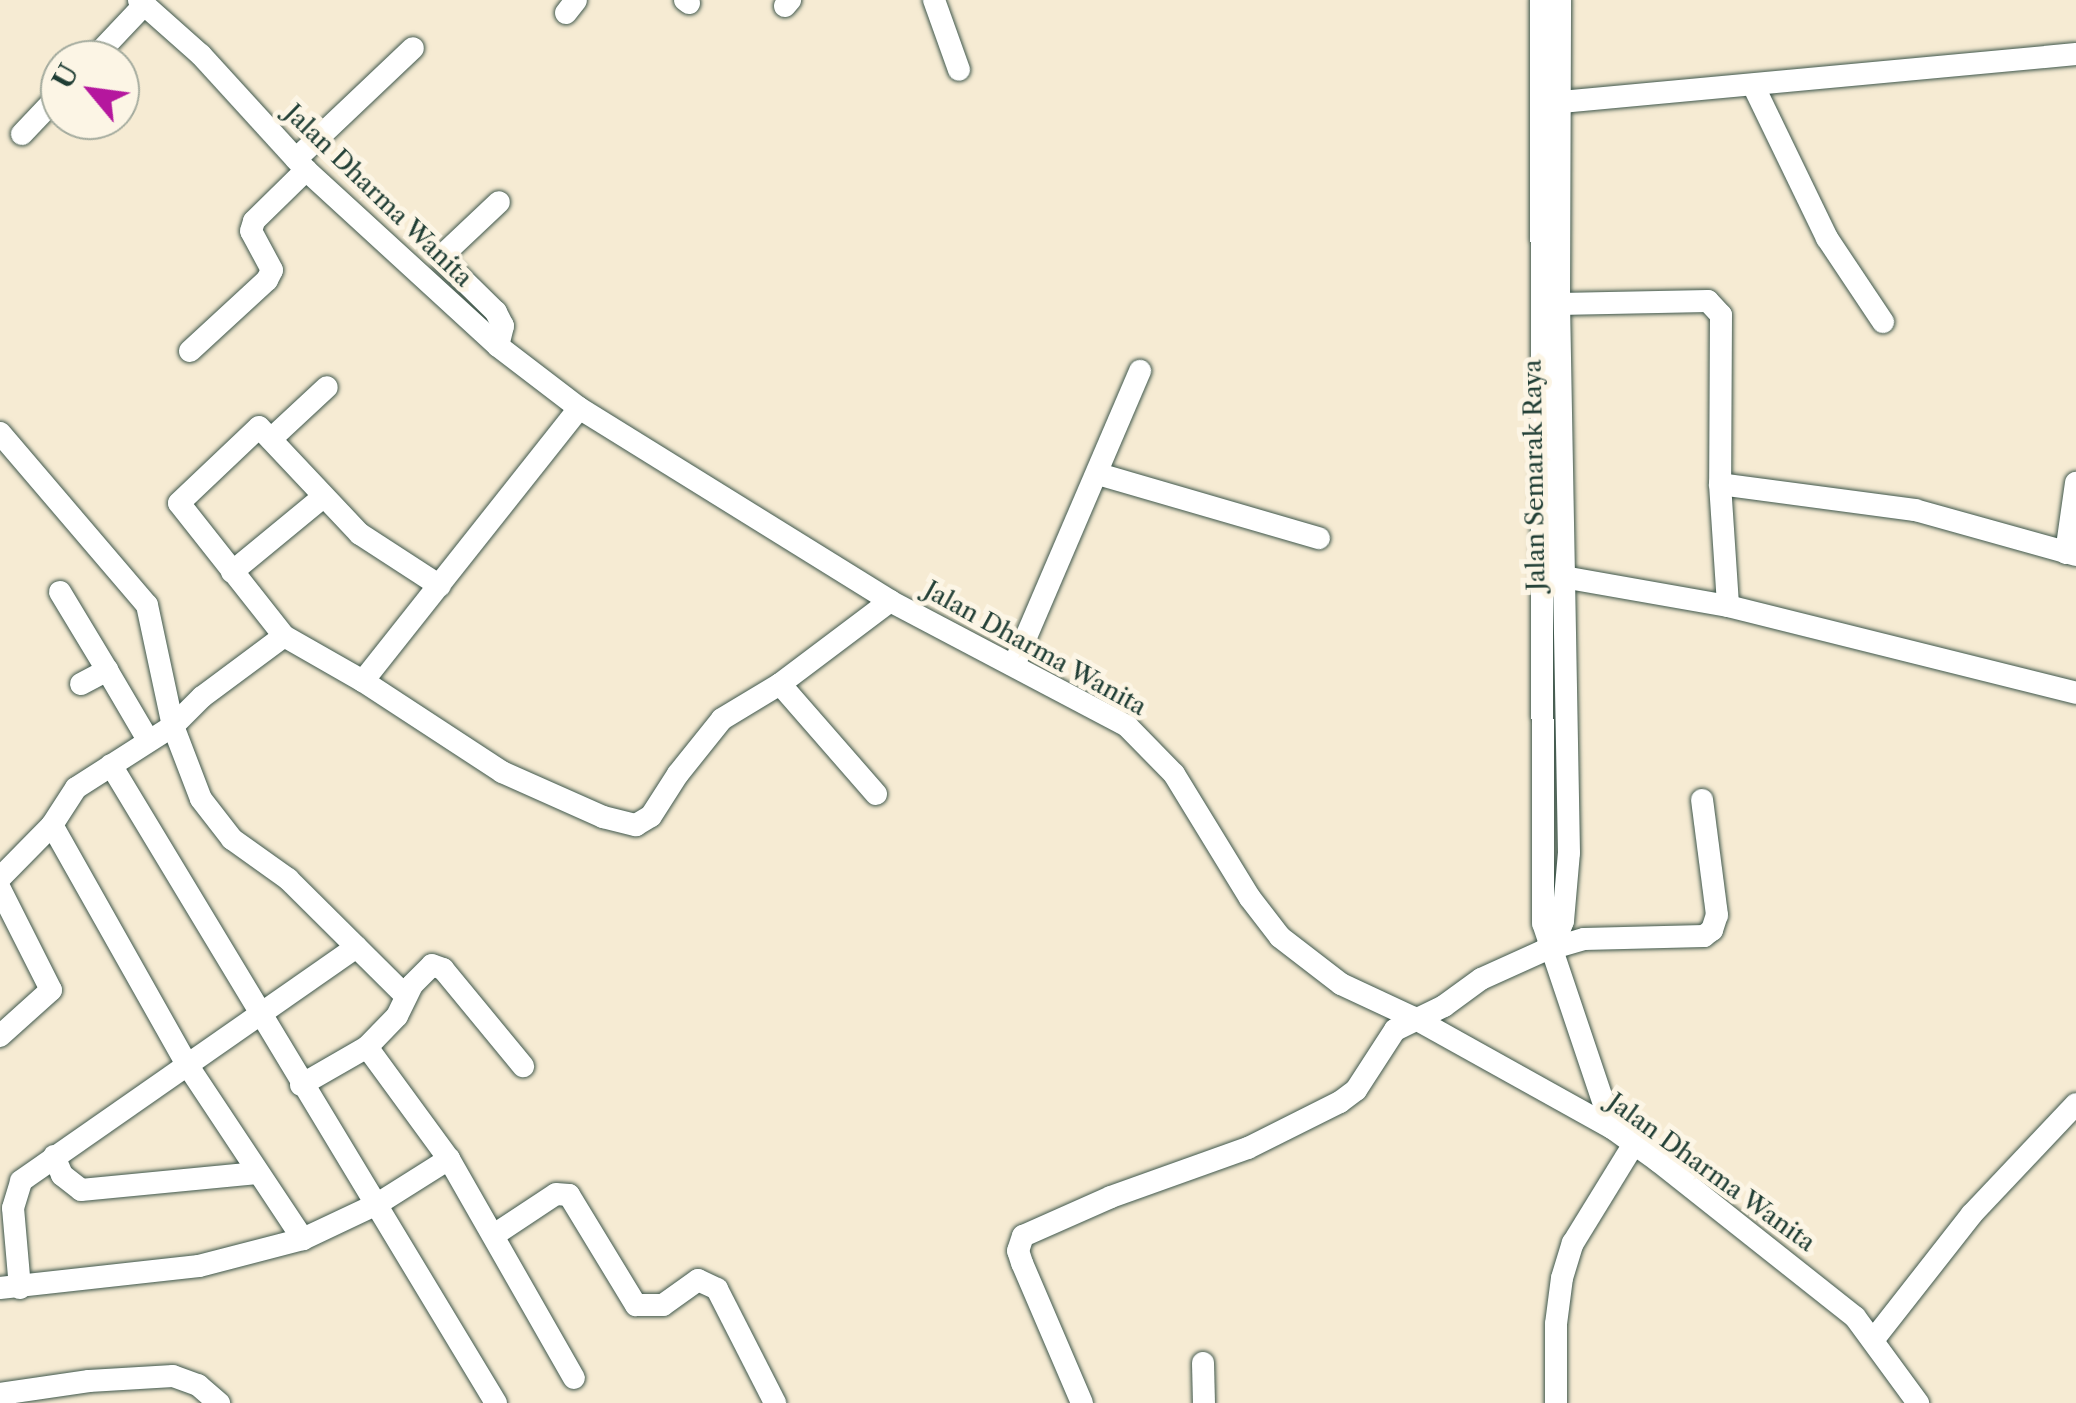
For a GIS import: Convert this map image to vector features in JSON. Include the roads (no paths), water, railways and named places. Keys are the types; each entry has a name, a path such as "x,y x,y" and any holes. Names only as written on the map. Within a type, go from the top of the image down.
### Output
{"street":[{"path":"934,0 958,70"},
{"name":"Jalan Semarak Raya","path":"1541,0 1551,106 1559,304 1543,923 1612,1128"},
{"name":"Jalan Semarak Raya","path":"1554,576 1551,106 1560,0"},
{"path":"109,40 142,2"},
{"name":"Jalan Dharma Wanita","path":"142,2 201,54 301,165 498,346 578,408 890,601 1110,715 1141,736 1196,804 1250,898 1280,937 1341,984 1414,1018 1634,1144 1830,1295 1874,1339 1918,1403"},
{"path":"190,351 267,280 272,270 250,232 254,221 301,165 413,48"},
{"path":"1551,106 2076,54"},
{"path":"1754,87 1826,238 1882,322"},
{"path":"22,134 40,115"},
{"path":"498,202 445,253 444,261 496,312 503,326 498,346"},
{"path":"1559,304 1714,304 1722,315 1720,484 1728,606"},
{"path":"1014,665 1140,371"},
{"path":"272,439 328,387"},
{"path":"363,680 578,408"},
{"path":"440,586 360,534 259,427 179,502 284,636 363,680 502,772 603,817 636,825 651,816 678,774 722,719 780,684 890,601"},
{"path":"0,432 147,606 173,726 201,799 232,839 288,879 406,996"},
{"path":"1098,474 1319,538"},
{"path":"1720,484 1916,510 2071,554 2076,484"},
{"path":"232,572 324,497"},
{"path":"1554,576 1728,606 2076,693"},
{"path":"60,592 148,740"},
{"path":"0,878 52,826 76,788 173,726 202,697 284,636"},
{"path":"82,684 107,670"},
{"path":"780,684 876,794"},
{"path":"111,764 496,1403"},
{"path":"1082,1403 1018,1252 1023,1236 1111,1198 1248,1148 1340,1102 1356,1090 1395,1030 1444,1006 1481,979 1553,947 1584,940 1695,938 1712,930 1717,915 1702,800"},
{"path":"52,826 188,1066 303,1239"},
{"path":"0,889 50,990 0,1036"},
{"path":"357,947 21,1181 13,1208 10,1288 199,1266 303,1239 378,1202 448,1159"},
{"path":"301,1085 366,1047 398,1016 406,996 432,965 444,969 523,1066"},
{"path":"366,1047 448,1159 574,1378"},
{"path":"1874,1339 1972,1214 2076,1104"},
{"path":"2058,1120 2076,1137"},
{"path":"1556,1403 1556,1324 1562,1278 1573,1243 1634,1144"},
{"path":"54,1156 62,1175 81,1190 257,1174"},
{"path":"494,1235 556,1194 568,1195 636,1306 664,1305 698,1280 718,1290 774,1403"},
{"path":"1203,1363 1204,1403"},
{"path":"0,1394 108,1379 174,1376 198,1384 218,1403"}]}
